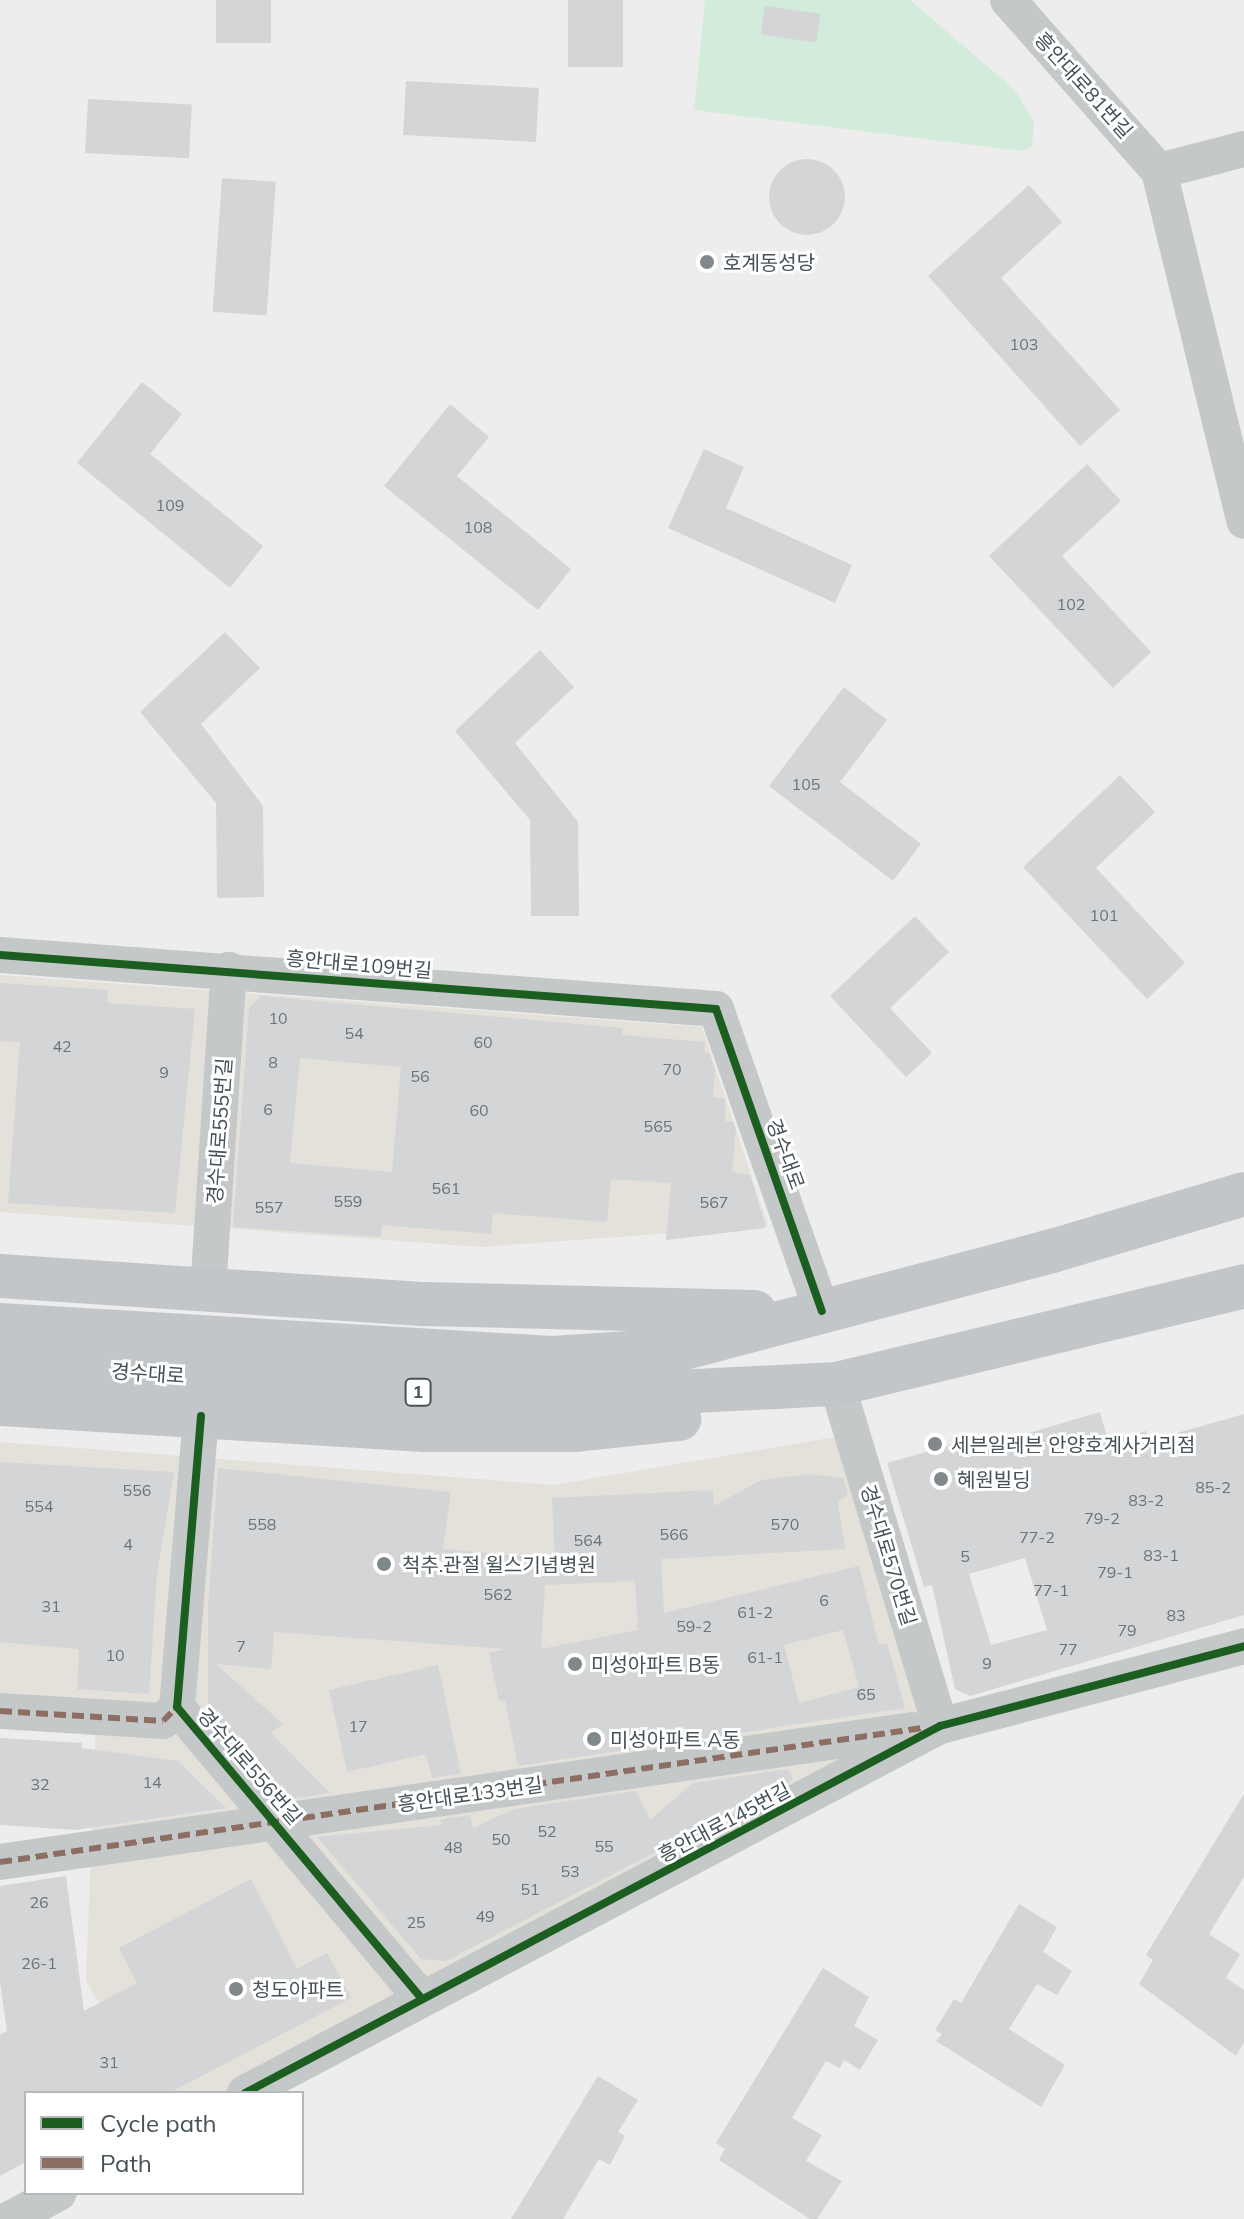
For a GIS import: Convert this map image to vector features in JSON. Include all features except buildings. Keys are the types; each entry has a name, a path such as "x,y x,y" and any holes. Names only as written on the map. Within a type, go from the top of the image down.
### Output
{"main road":[{"name":"경수대로","path":"0,1325 552,1358 677,1350 1244,1194"},
{"path":"0,1276 208,1291 595,1311 822,1311"},
{"name":"경수대로","path":"0,1363 428,1392 578,1397 837,1384 1244,1286"},
{"path":"0,1404 424,1430 574,1430 678,1420 837,1384"}],"street":[{"name":"흥안대로81번길","path":"1008,0 1159,171"},
{"path":"1244,149 1159,171 1244,521"},
{"name":"흥안대로109번길","path":"0,955 716,1009"},
{"name":"경수대로555번길","path":"208,1291 229,970"},
{"name":"경수대로","path":"716,1009 822,1311"},
{"name":"경수대로570번길","path":"837,1384 940,1726"},
{"name":"경수대로556번길","path":"201,1416 177,1707 278,1822 421,1998"},
{"name":"흥안대로145번길","path":"249,2091 940,1726 1244,1646"},
{"path":"0,1711 163,1721 177,1707"},
{"name":"흥안대로133번길","path":"0,1862 940,1726"},
{"path":"10,2219 55,2195"}],"shaded area":[{"path":"0,975 702,1027 768,1226 482,1247 0,1212"},
{"path":"853,1434 940,1726 238,2091 152,2091 86,1981 96,1722 0,1713 0,1442 554,1485"}],"green space":[{"path":"705,0 910,0 1015,90 1034,123 1032,147 1022,151 694,110"}],"marked path":[{"path":"0,1711 163,1721 177,1707 180,1711"},
{"path":"0,1862 922,1728"}],"cycle path":[{"path":"0,955 716,1009 822,1311"},
{"path":"201,1416 177,1707 421,1998"},
{"path":"249,2091 940,1726 1244,1646"}],"place":[{"name":"호계동성당","path":"707,262"},
{"name":"세븐일레븐 안양호계사거리점","path":"935,1444"},
{"name":"혜원빌딩","path":"941,1479"},
{"name":"척추.관절 윌스기념병원","path":"384,1564"},
{"name":"미성아파트 B동","path":"575,1664"},
{"name":"미성아파트 A동","path":"594,1739"},
{"name":"청도아파트","path":"236,1989"}]}
